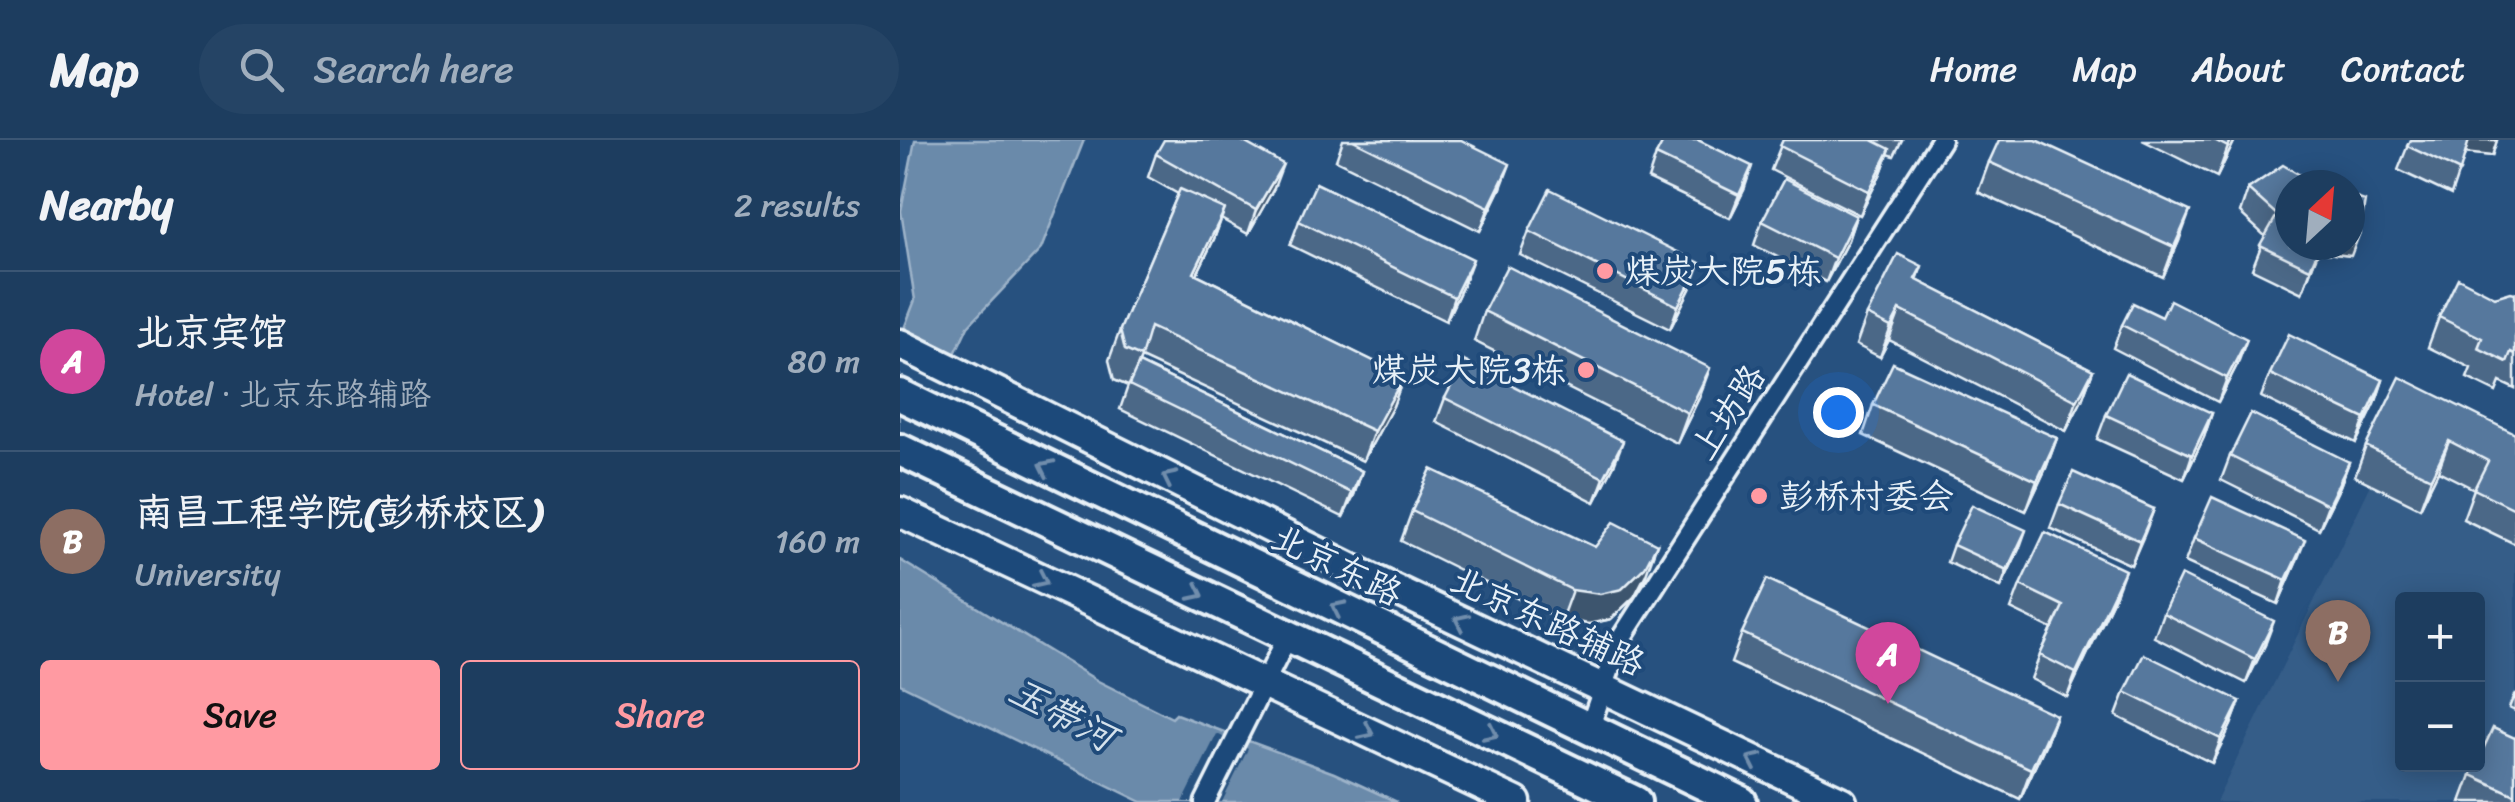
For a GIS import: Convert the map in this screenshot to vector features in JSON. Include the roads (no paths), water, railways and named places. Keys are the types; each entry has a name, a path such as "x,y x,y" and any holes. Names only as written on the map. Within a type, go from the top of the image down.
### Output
{"main road":[{"name":"北京东路辅路","path":"900,344 1842,802"},
{"name":"北京东路","path":"900,396 1742,802"},
{"path":"900,450 1630,801"},
{"path":"900,512 1516,802"}],"street":[{"name":"上坊路","path":"1590,728 1620,640 1940,140"},
{"path":"1206,802 1288,636"}],"water":[{"path":"915,140 1084,140 1041,249 968,326 900,471 900,339 915,300 901,211"},
{"name":"玉带河","path":"900,560 1098,681 1172,718 1176,714 1334,773 1397,802 1142,802 900,684"}],"place":[{"name":"煤炭大院5栋","path":"1605,271"},
{"name":"煤炭大院3栋","path":"1586,370"},
{"name":"彭桥村委会","path":"1759,496"},
{"name":"南昌工程学院(彭桥校区)","path":"2338,682"},
{"name":"北京宾馆","path":"1888,704"}]}
